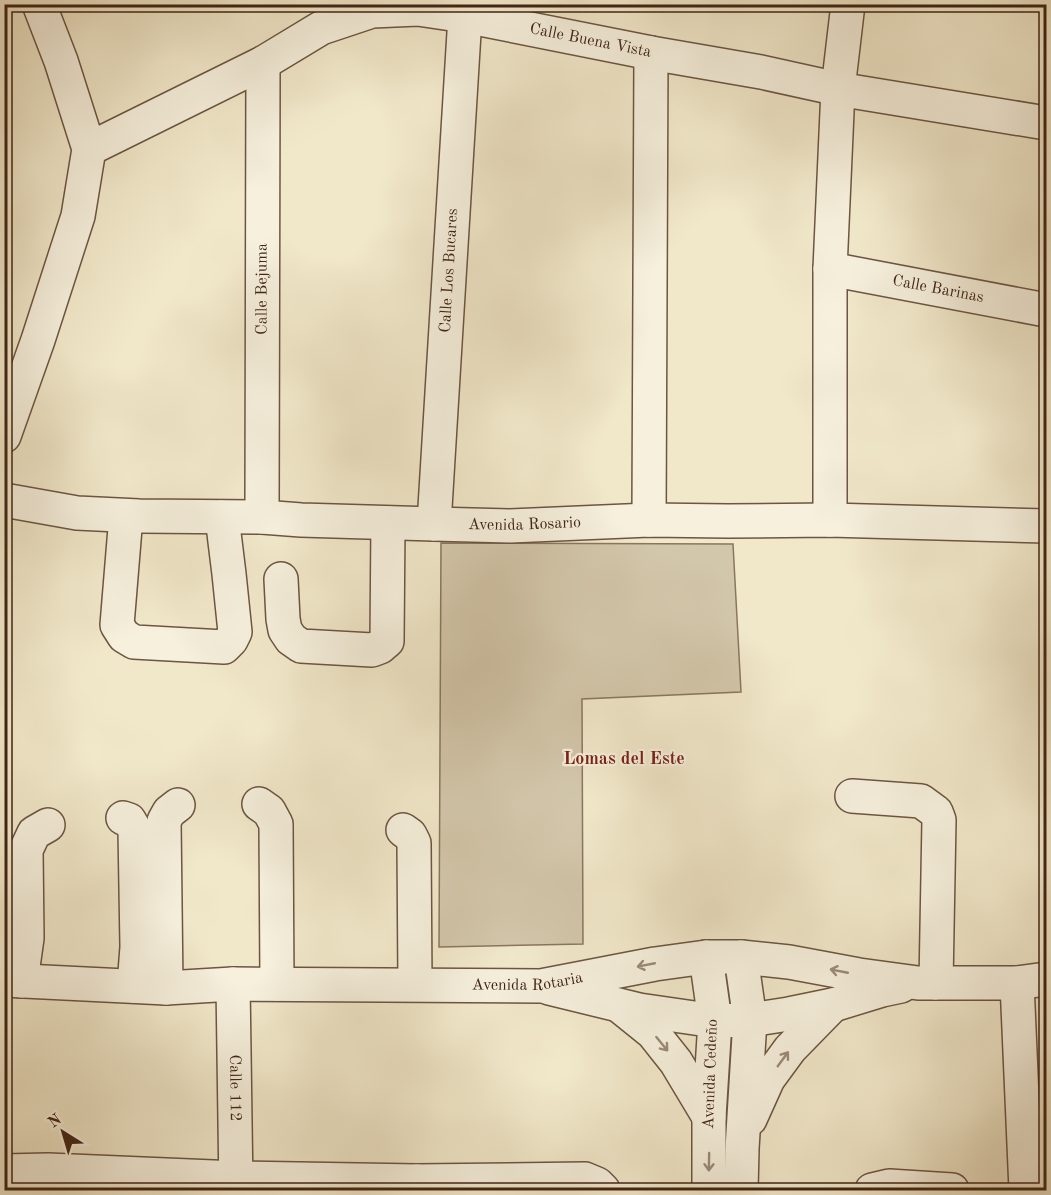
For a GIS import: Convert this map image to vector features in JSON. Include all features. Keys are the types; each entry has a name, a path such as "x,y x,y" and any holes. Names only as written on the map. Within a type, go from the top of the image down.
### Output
{"street":[{"path":"4,436 78,216 89,149 61,61 39,4"},
{"path":"830,520 830,269 838,89 848,4"},
{"name":"Calle Buena Vista","path":"89,149 263,63 321,28 372,11 418,9 761,72 838,89 1047,123"},
{"name":"Calle Los Bucares","path":"434,524 465,16"},
{"path":"649,519 651,53"},
{"name":"Calle Bejuma","path":"262,517 263,63"},
{"name":"Calle Barinas","path":"830,269 1047,310"},
{"name":"Avenida Rosario","path":"4,500 77,513 126,516 262,517 388,523 510,526 649,519 830,520 1047,526"},
{"path":"126,516 117,626 124,636 134,642 224,647 235,632 222,517"},
{"path":"281,579 285,630 291,639 301,646 372,650 380,647 387,640 388,523"},
{"path":"541,986 639,1010 715,1021 750,1020 789,1014 832,1005 882,990 927,983 939,820 936,812 921,801 852,796"},
{"path":"260,804 269,811 276,825 277,984"},
{"path":"166,988 164,821 169,812 178,805"},
{"path":"123,818 129,820 135,830 134,986"},
{"path":"13,981 27,938 26,850 34,833 48,825"},
{"path":"403,830 410,835 414,843 415,984"},
{"name":"Avenida Rotaria","path":"13,981 166,988 233,984 541,986 655,964 706,957 741,957 927,983 1032,981"},
{"name":"Avenida Cedeño","path":"706,957 715,1021 709,1117 709,1191"},
{"name":"Avenida Cedeño","path":"741,957 750,1020 741,1191"},
{"path":"1026,1191 1032,981"},
{"name":"Calle 112","path":"233,984 236,1184"},
{"path":"618,1005 653,1033 676,1062 709,1117"},
{"path":"742,1149 752,1113 768,1079 790,1049 832,1005"},
{"path":"4,1171 48,1180 236,1184 417,1186 585,1179 597,1184 603,1191"},
{"path":"872,1191 890,1186 952,1191"}],"shaded area":[{"path":"441,543 733,544 741,692 582,699 583,944 439,947"}],"district":[{"name":"Lomas del Este","path":"624,759"}]}
